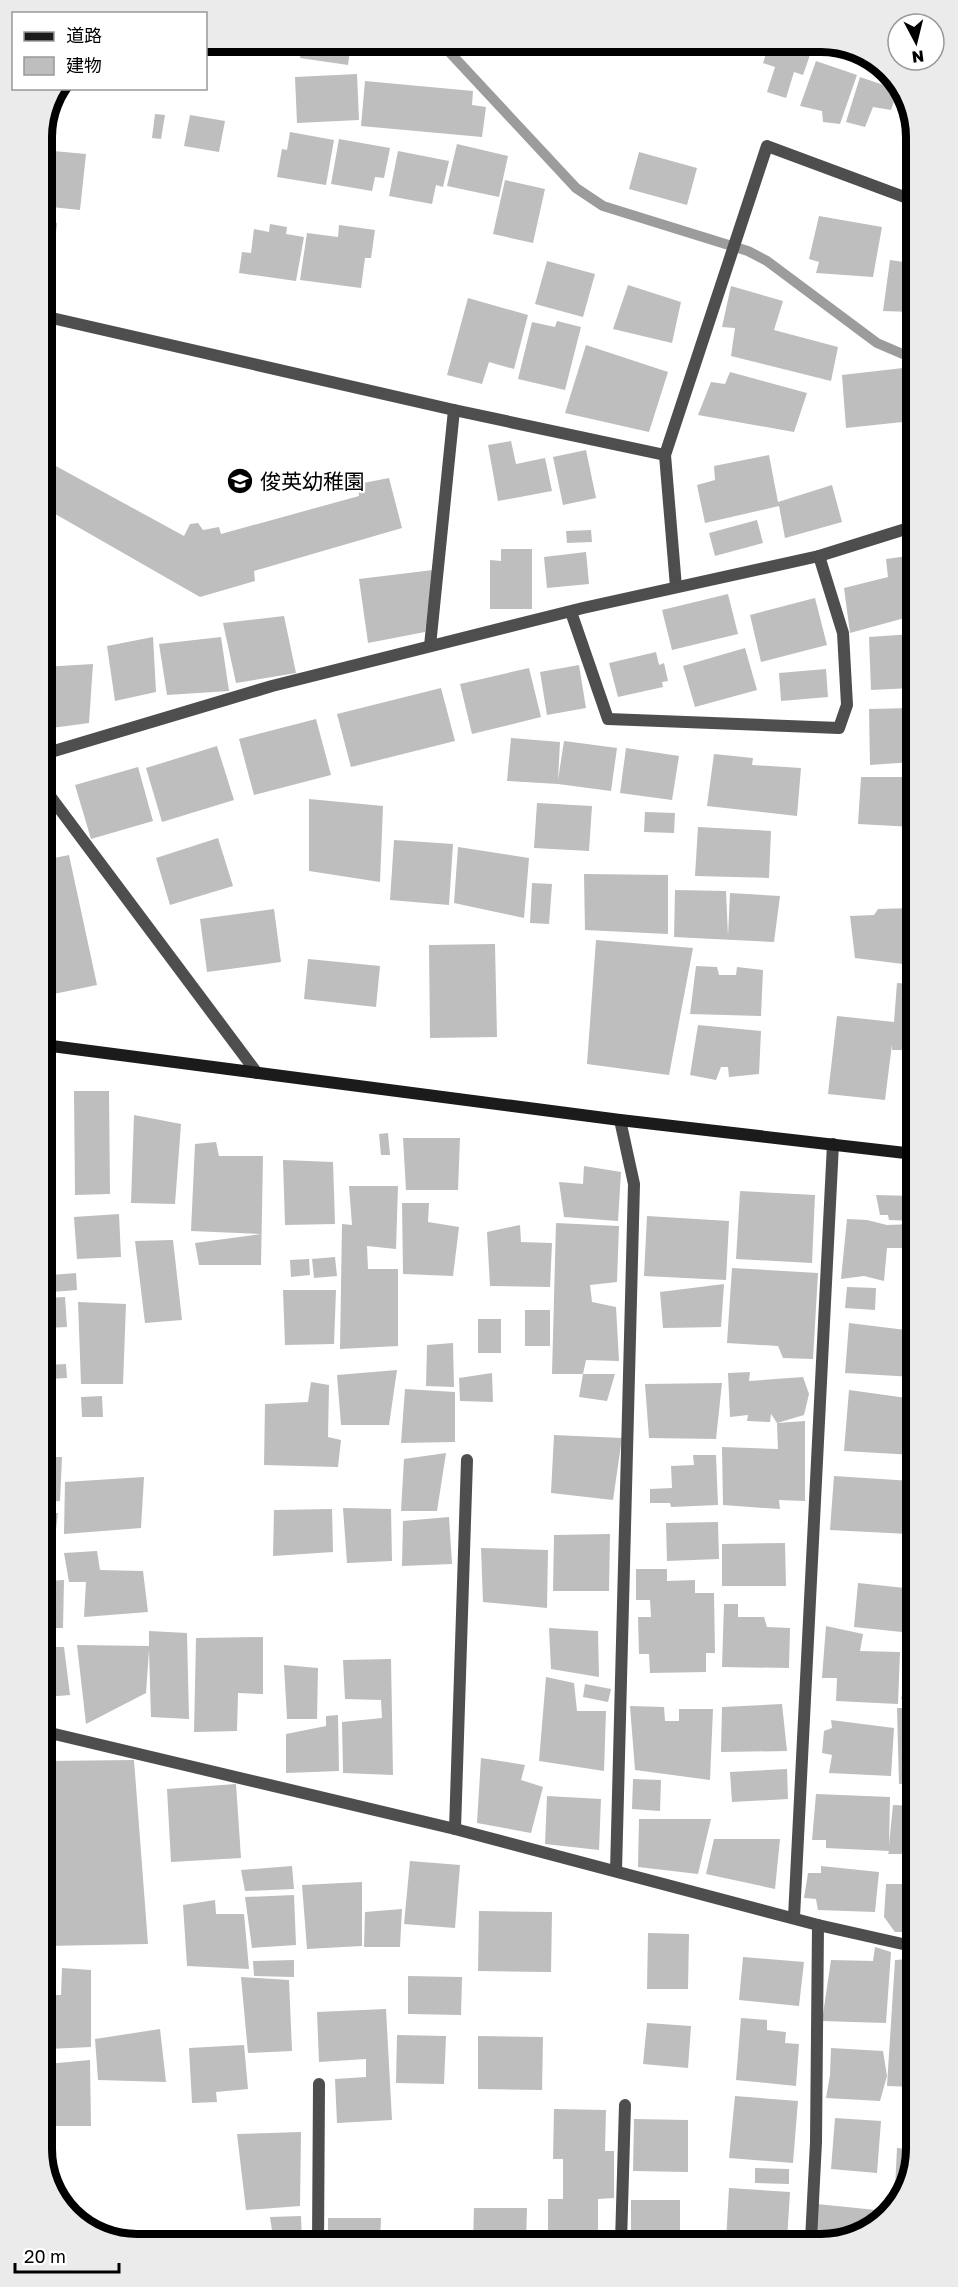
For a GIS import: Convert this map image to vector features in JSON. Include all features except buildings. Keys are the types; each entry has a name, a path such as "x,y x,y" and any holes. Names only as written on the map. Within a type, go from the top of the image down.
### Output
{"street":[{"path":"676,587 665,455 767,146 906,198"},
{"path":"53,318 453,410 665,455"},
{"path":"430,646 453,410"},
{"path":"53,751 272,686 676,587 819,556 906,529"},
{"path":"571,612 608,719 839,728 847,705 843,633 819,556"},
{"path":"53,800 257,1073"},
{"path":"53,1046 620,1120 906,1153"},
{"path":"616,1871 634,1184 620,1120"},
{"path":"794,1917 833,1144"},
{"path":"455,1829 467,1460"},
{"path":"53,1734 455,1829 818,1925 906,1945"},
{"path":"811,2234 816,2142 818,1925"},
{"path":"318,2234 319,2084"},
{"path":"621,2234 626,2105"}],"waterway":[{"path":"450,53 576,188 603,206 748,251 767,261 877,343 906,355"}],"place":[{"name":"俊英幼稚園","path":"240,481"}]}
